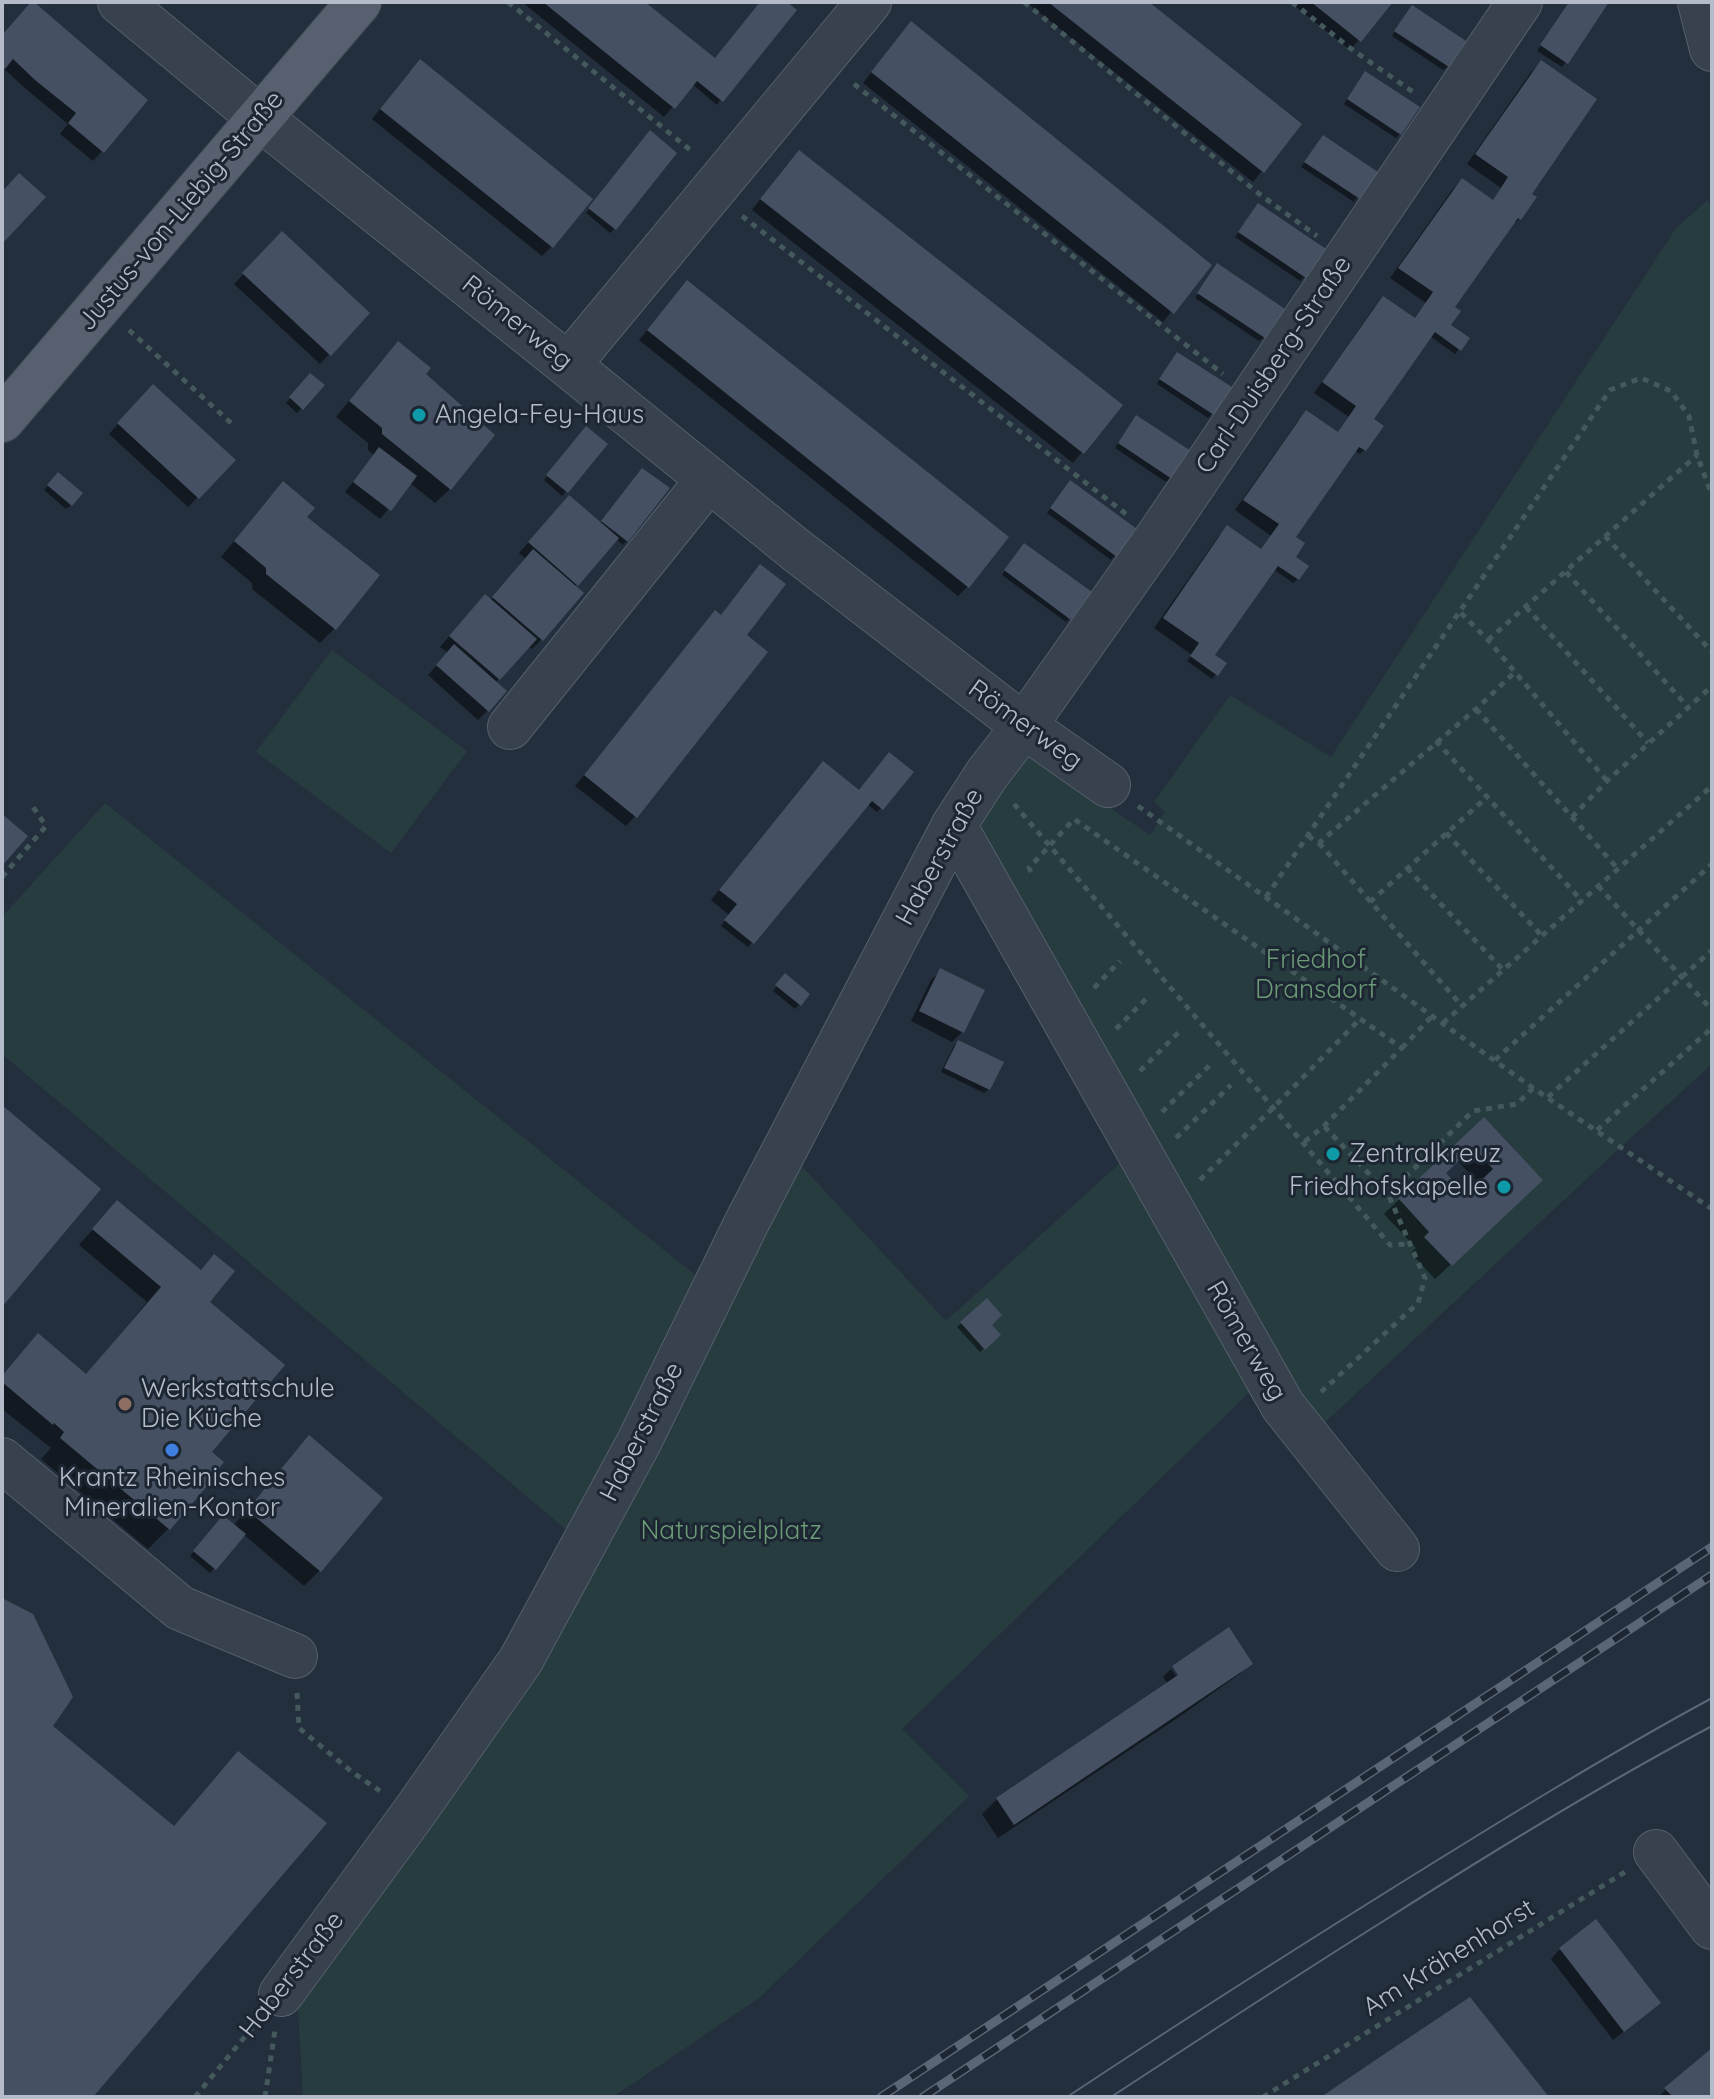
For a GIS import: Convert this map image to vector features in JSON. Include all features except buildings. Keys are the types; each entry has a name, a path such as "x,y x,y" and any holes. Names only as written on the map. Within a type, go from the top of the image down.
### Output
{"main road":[{"name":"Justus-von-Liebig-Straße","path":"2,420 359,2"}],"street":[{"name":"Römerweg","path":"120,2 796,550 1024,726 1108,785"},
{"path":"568,365 869,2"},
{"name":"Carl-Duisberg-Straße","path":"1024,726 1157,538 1520,2"},
{"path":"1700,2 1712,49"},
{"path":"510,727 709,479"},
{"name":"Haberstraße","path":"281,1994 521,1660 639,1442 747,1222 954,825 987,774 1024,726"},
{"name":"Römerweg","path":"954,825 1283,1406 1397,1549"},
{"path":"2,1460 180,1608 295,1656"},
{"path":"1656,1852 1712,1927"}],"path":[{"path":"508,2 716,184 1157,538"},
{"path":"1024,2 1258,193 1348,258"},
{"path":"1292,2 1350,48 1445,114"},
{"path":"823,59 1252,397"},
{"path":"102,305 231,423"},
{"path":"1266,897 1610,390 1641,378 1671,391 1689,416 1697,455 1712,496"},
{"path":"1488,640 1697,455"},
{"path":"1605,536 1712,652"},
{"path":"1566,572 1688,707"},
{"path":"1526,607 1648,743"},
{"path":"1460,613 1488,640 1607,781"},
{"path":"1319,843 1514,673"},
{"path":"1572,817 1712,686"},
{"path":"1476,709 1618,869"},
{"path":"1436,741 1582,901"},
{"path":"987,774 1390,1245 1411,1244"},
{"path":"1108,785 1533,1088 1712,1209"},
{"path":"1443,1023 1712,786"},
{"path":"1370,902 1487,797"},
{"path":"2,877 46,826 33,807"},
{"path":"1036,881 1029,868 1074,819 1402,1048"},
{"path":"1446,833 1542,936"},
{"path":"1308,836 1319,843 1462,1006"},
{"path":"1495,1060 1712,864"},
{"path":"1407,868 1503,970"},
{"path":"1598,886 1712,1010"},
{"path":"1548,1097 1712,950"},
{"path":"1087,975 1094,988 1120,961"},
{"path":"1116,1029 1148,997"},
{"path":"1109,1015 1122,1040"},
{"path":"1303,1143 1324,1126 1432,1016"},
{"path":"1193,1171 1198,1181 1360,1019"},
{"path":"1597,1130 1712,1028"},
{"path":"1133,1061 1139,1071 1180,1031"},
{"path":"1161,1113 1211,1064"},
{"path":"1176,1139 1231,1085"},
{"path":"1388,1194 1473,1111 1517,1104 1533,1088"},
{"path":"1168,1126 1181,1150"},
{"path":"1292,1418 1418,1303 1425,1278 1388,1194 1324,1126"},
{"path":"295,1656 299,1728 352,1772 413,1814"},
{"name":"Am Krähenhorst","path":"1263,2097 1656,1852"},
{"path":"265,2097 281,1994"},
{"name":"Haberstraße","path":"195,2097 281,1994"}],"green space":[{"name":"Friedhof Dransdorf","path":"1708,200 1712,213 1712,1064 1320,1427 983,839 981,818 1030,754 1150,835 1165,812 1154,802 1230,695 1331,757 1676,228","holes":["1484,1117 1543,1180 1451,1265 1425,1237 1429,1232 1398,1198"]},
{"path":"332,650 467,751 391,853 256,752"},
{"path":"105,803 699,1278 569,1532 2,1054 2,917"},
{"name":"Naturspielplatz","path":"796,1160 946,1321 1120,1163 1254,1388 902,1729 969,1796 758,1999 613,2097 303,2097 298,2010 310,1976"}],"tram line":[{"path":"1067,2097 1438,1860 1593,1765 1712,1698"},
{"path":"1111,2097 1504,1845 1712,1726"}],"railway":[{"path":"881,2097 1712,1547"},
{"path":"923,2097 1712,1575"}],"place":[{"name":"Angela-Fey-Haus","path":"419,415"},
{"name":"Zentralkreuz","path":"1333,1154"},
{"name":"Friedhofskapelle","path":"1504,1187"},
{"name":"Werkstattschule Die Küche","path":"125,1404"},
{"name":"Krantz Rheinisches Mineralien-Kontor","path":"172,1450"}]}
